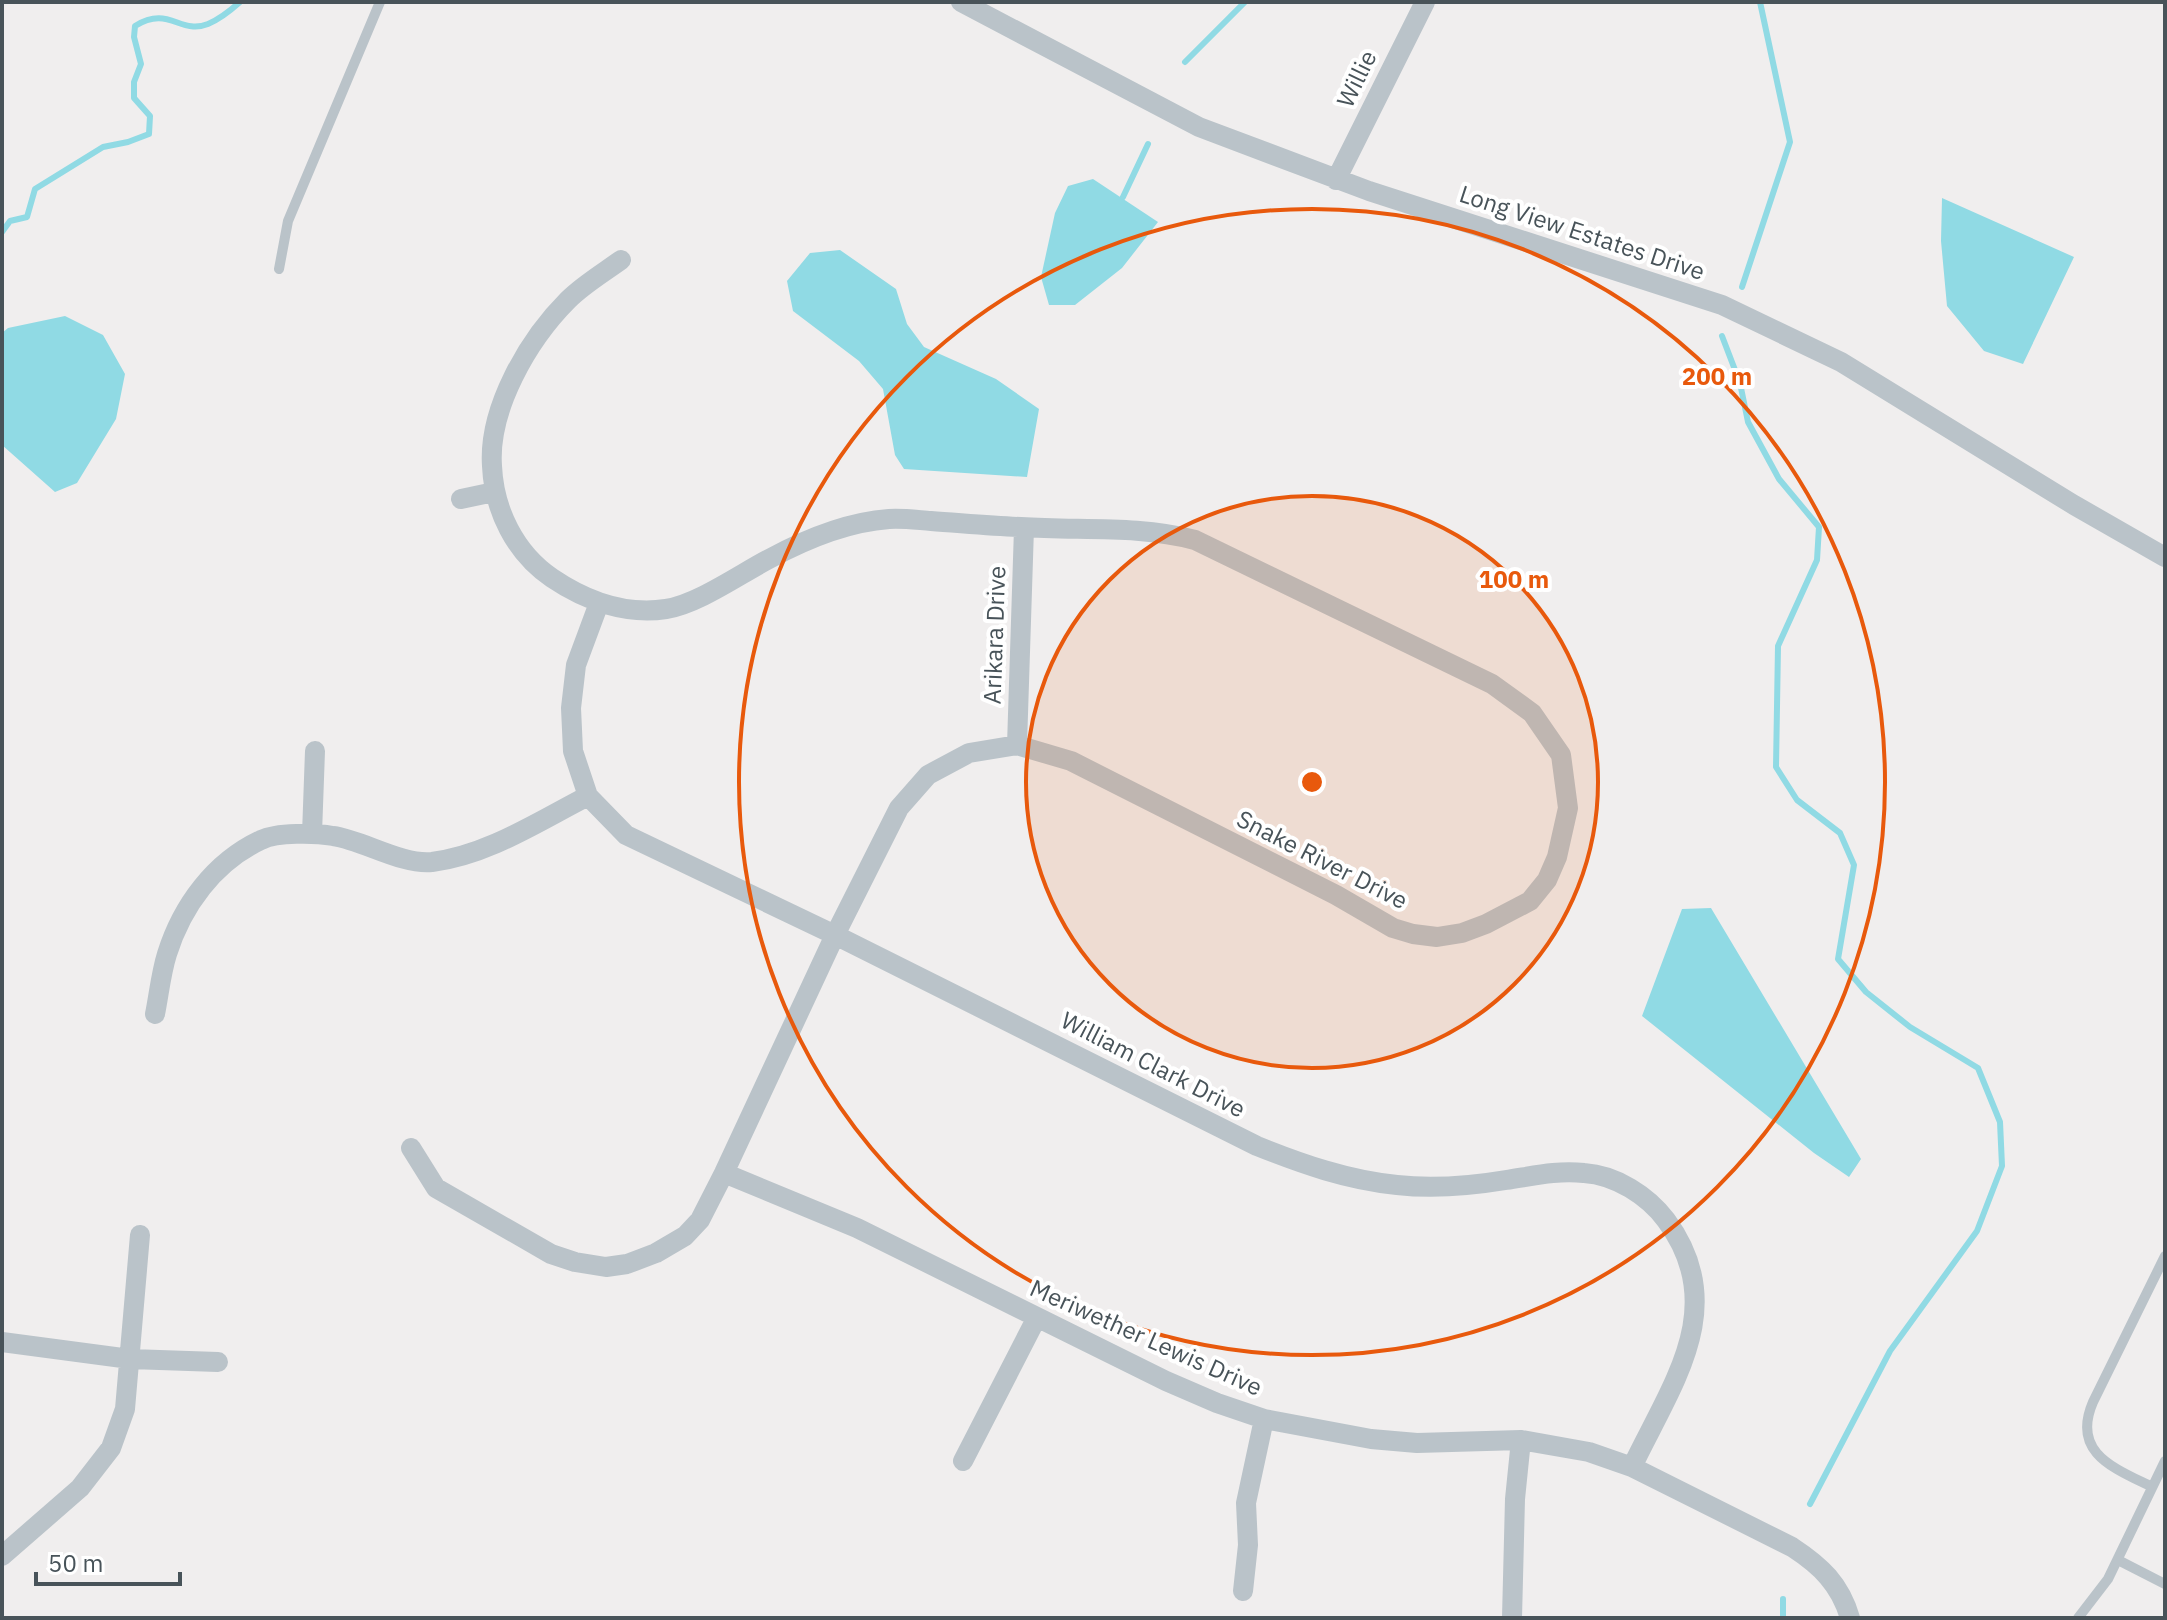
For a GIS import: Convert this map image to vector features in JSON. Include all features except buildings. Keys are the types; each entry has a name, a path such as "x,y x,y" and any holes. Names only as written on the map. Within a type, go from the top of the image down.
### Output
{"street":[{"name":"Long View Estates Drive","path":"961,2 1199,127 1336,180 1507,238 1722,305 1841,362 2165,557"},
{"name":"Willie","path":"1336,180 1425,2"},
{"name":"Snake River Drive","path":"411,1148 436,1188 551,1254 575,1262 606,1267 627,1264 656,1253 685,1236 700,1220 724,1173 835,935 899,808 928,775 969,753 1017,745 1071,761 1336,895 1393,928 1413,934 1437,937 1462,933 1530,901 1547,880 1557,857 1568,808 1561,755 1532,713 1492,684 1195,540 1133,530 1024,528 890,519 825,533 770,558 715,590 667,609 621,608 599,603 558,582 525,554 509,532 494,492 491,446 498,414 513,379 549,321 570,298 621,260"},
{"path":"461,499 494,492"},
{"name":"Arikara Drive","path":"1017,745 1024,528"},
{"name":"William Clark Drive","path":"599,603 576,665 571,708 573,751 588,796 626,835 835,935 1257,1146 1302,1164 1350,1178 1398,1185 1454,1187 1547,1172 1588,1173 1621,1183 1655,1204 1680,1239 1693,1276 1697,1313 1688,1351 1632,1467"},
{"path":"312,834 315,751"},
{"path":"155,1014 167,955 183,914 203,885 229,860 263,839 312,834 335,836 429,862 481,850 588,796"},
{"name":"Meriwether Lewis Drive","path":"724,1173 857,1228 1179,1387 1264,1419 1371,1439 1417,1443 1521,1440 1589,1452 1632,1467 1792,1547 1815,1562 1836,1584 1850,1618"},
{"path":"2,1556 80,1488 111,1448 125,1409 140,1235"},
{"path":"963,1461 1036,1319"},
{"path":"2,1342 130,1359 218,1362"},
{"path":"1243,1591 1248,1545 1246,1503 1264,1419"},
{"path":"1512,1618 1515,1499 1521,1440"}],"lane":[{"path":"279,269 288,221 380,2"},
{"path":"2152,1487 2116,1469 2096,1454 2088,1438 2086,1422 2165,1256"},
{"path":"2078,1618 2108,1579 2165,1461"},
{"path":"2118,1560 2165,1584"}],"water":[{"path":"1093,179 1158,222 1122,268 1075,305 1049,305 1041,277 1055,213 1068,186"},
{"path":"1942,198 2074,257 2023,364 1984,351 1947,306 1941,241"},
{"path":"840,250 896,289 907,324 924,347 996,379 1039,409 1027,477 904,469 895,455 883,389 859,361 793,311 787,281 810,253"},
{"path":"65,316 103,335 125,374 116,419 77,483 55,492 2,445 2,333 8,328"},
{"path":"1711,908 1861,1159 1849,1177 1814,1153 1642,1016 1682,909"}],"waterway":[{"path":"2,232 10,221 27,217 35,189 103,147 149,134 150,116 134,98 134,82 141,64 134,37 135,26 157,18 190,26 208,24 240,2"},
{"path":"1185,62 1245,2"},
{"path":"1742,287 1790,142 1760,2"},
{"path":"1123,197 1148,144"},
{"path":"1722,336 1740,383 1748,422 1779,479 1819,527 1817,560 1778,646 1776,767 1797,800 1840,833 1854,865 1838,959 1866,992 1910,1027 1978,1068 2000,1122 2002,1166 1977,1231 1890,1351 1810,1504"},
{"path":"1783,1599 1783,1618"}]}
